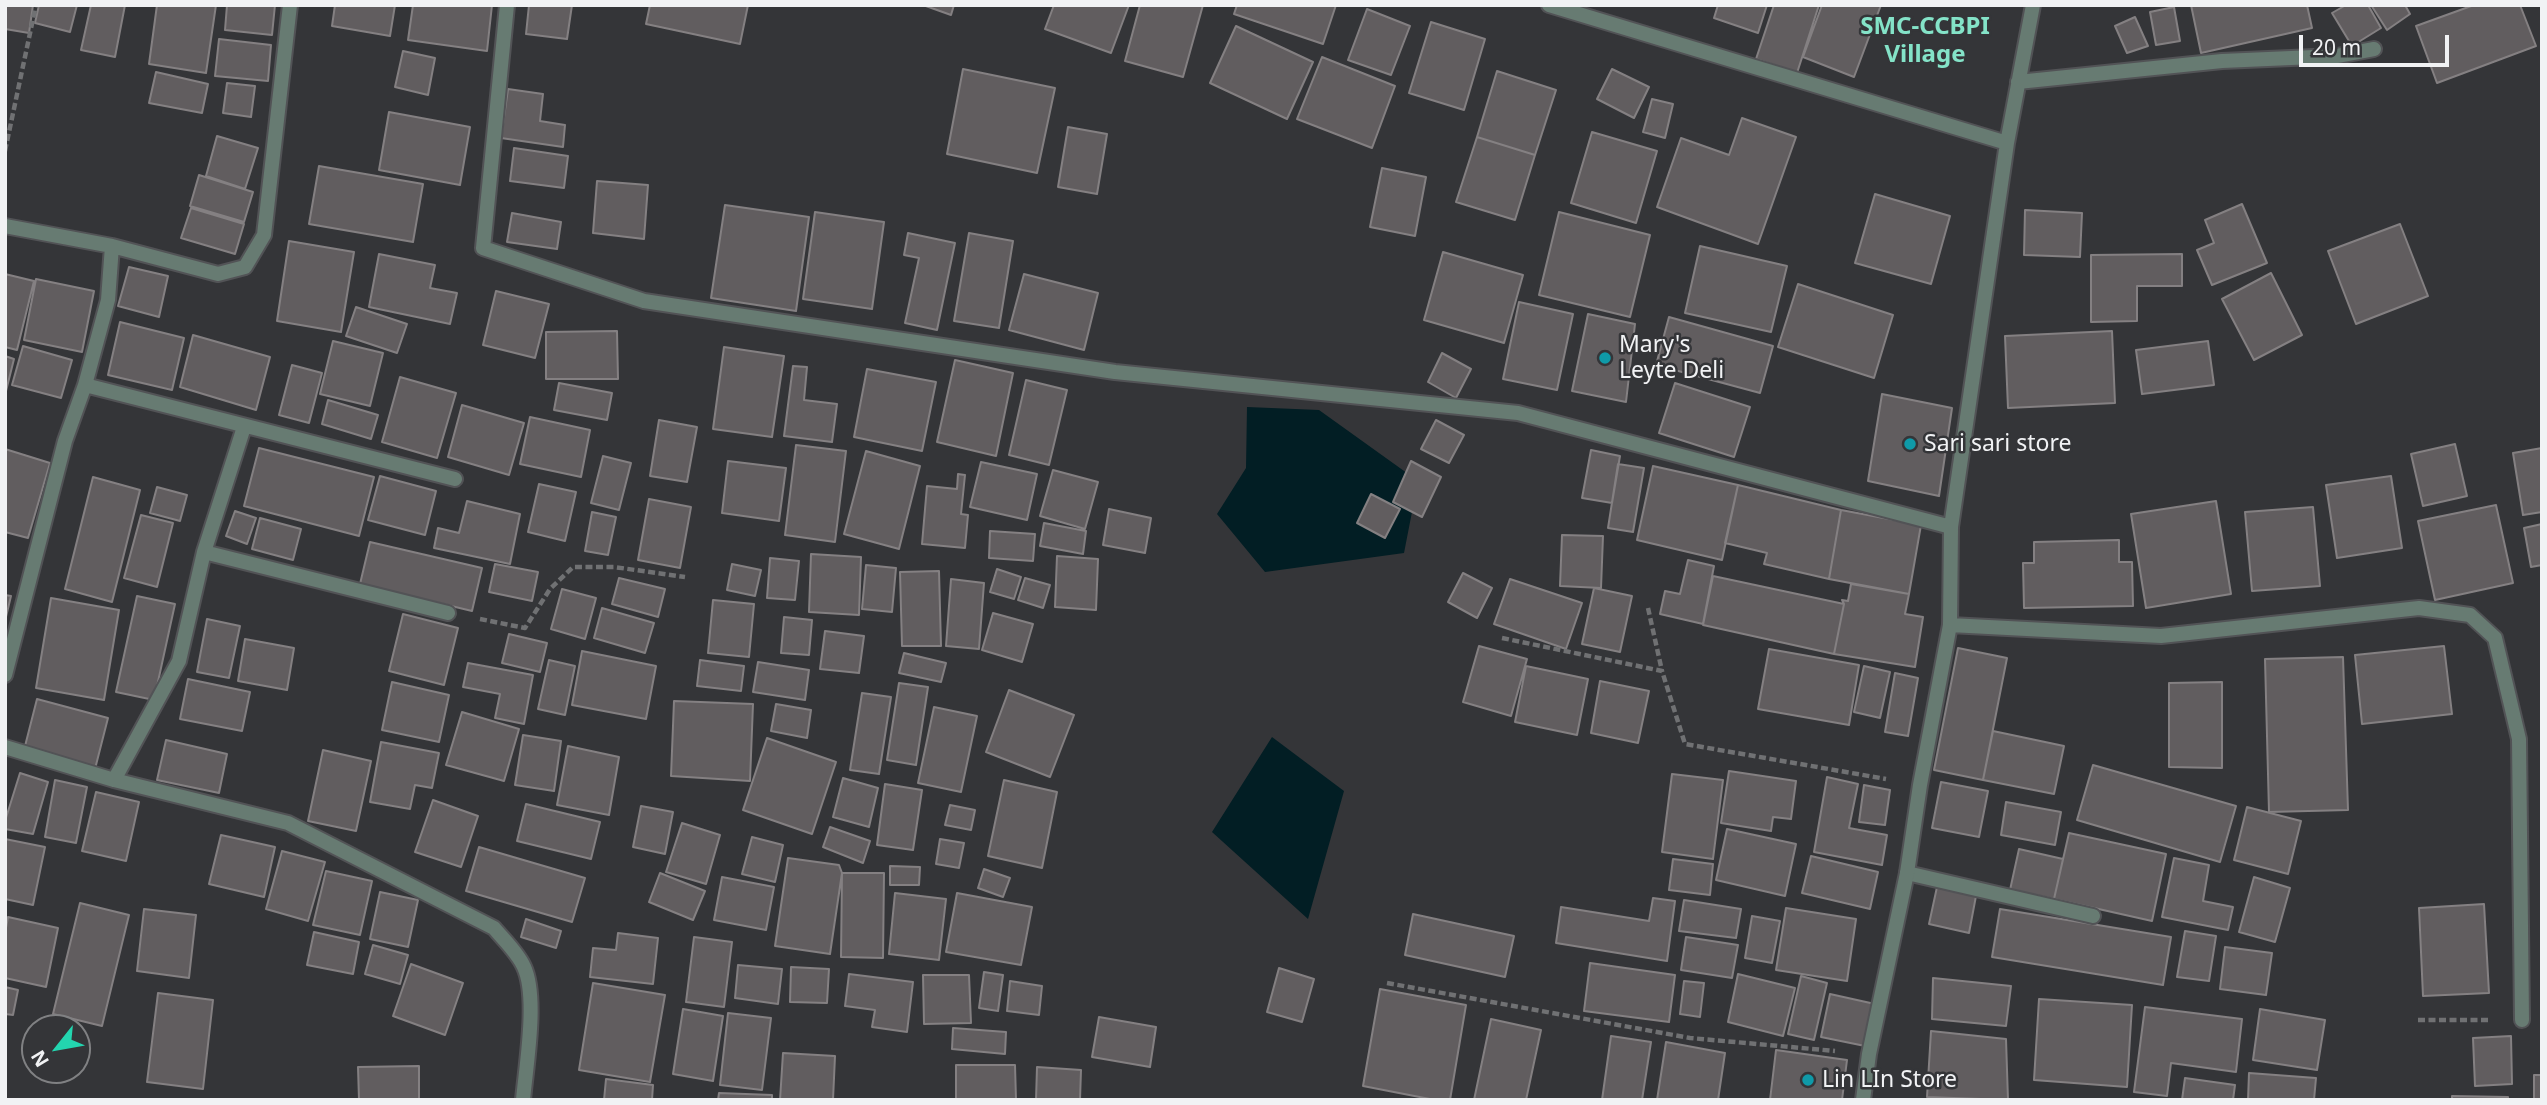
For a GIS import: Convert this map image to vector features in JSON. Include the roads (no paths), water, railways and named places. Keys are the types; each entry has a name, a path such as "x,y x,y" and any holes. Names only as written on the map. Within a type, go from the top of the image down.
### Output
{"street":[{"path":"5,226 112,246 218,274 244,267 264,235 290,5"},
{"path":"507,5 483,248 644,301 1115,372 1518,413 1951,527"},
{"path":"1549,5 2007,143"},
{"path":"1863,1100 1869,1054 1907,873 1920,785 1950,625 1951,527 2007,143 2033,5"},
{"path":"2018,82 2222,61 2337,55 2374,50"},
{"path":"5,675 65,441 85,385 108,300 112,246"},
{"path":"85,385 456,479"},
{"path":"114,780 179,661 204,552 244,426"},
{"path":"204,552 448,613"},
{"path":"1950,625 2161,636 2419,608 2470,615 2495,638 2519,739 2522,1020"},
{"path":"5,747 114,780 288,822 494,928 525,969 530,1005 523,1100"},
{"path":"1907,873 2093,916"}],"water":[{"path":"1247,407 1319,410 1418,481 1404,553 1265,572 1217,514 1246,468"},
{"path":"1272,737 1344,791 1308,919 1212,832"}],"place":[{"name":"Mary's Leyte Deli","path":"1605,358"},
{"name":"Sari sari store","path":"1910,444"},
{"name":"Lin LIn Store","path":"1808,1080"}],"district":[{"name":"SMC-CCBPI Village","path":"1925,41"}]}
